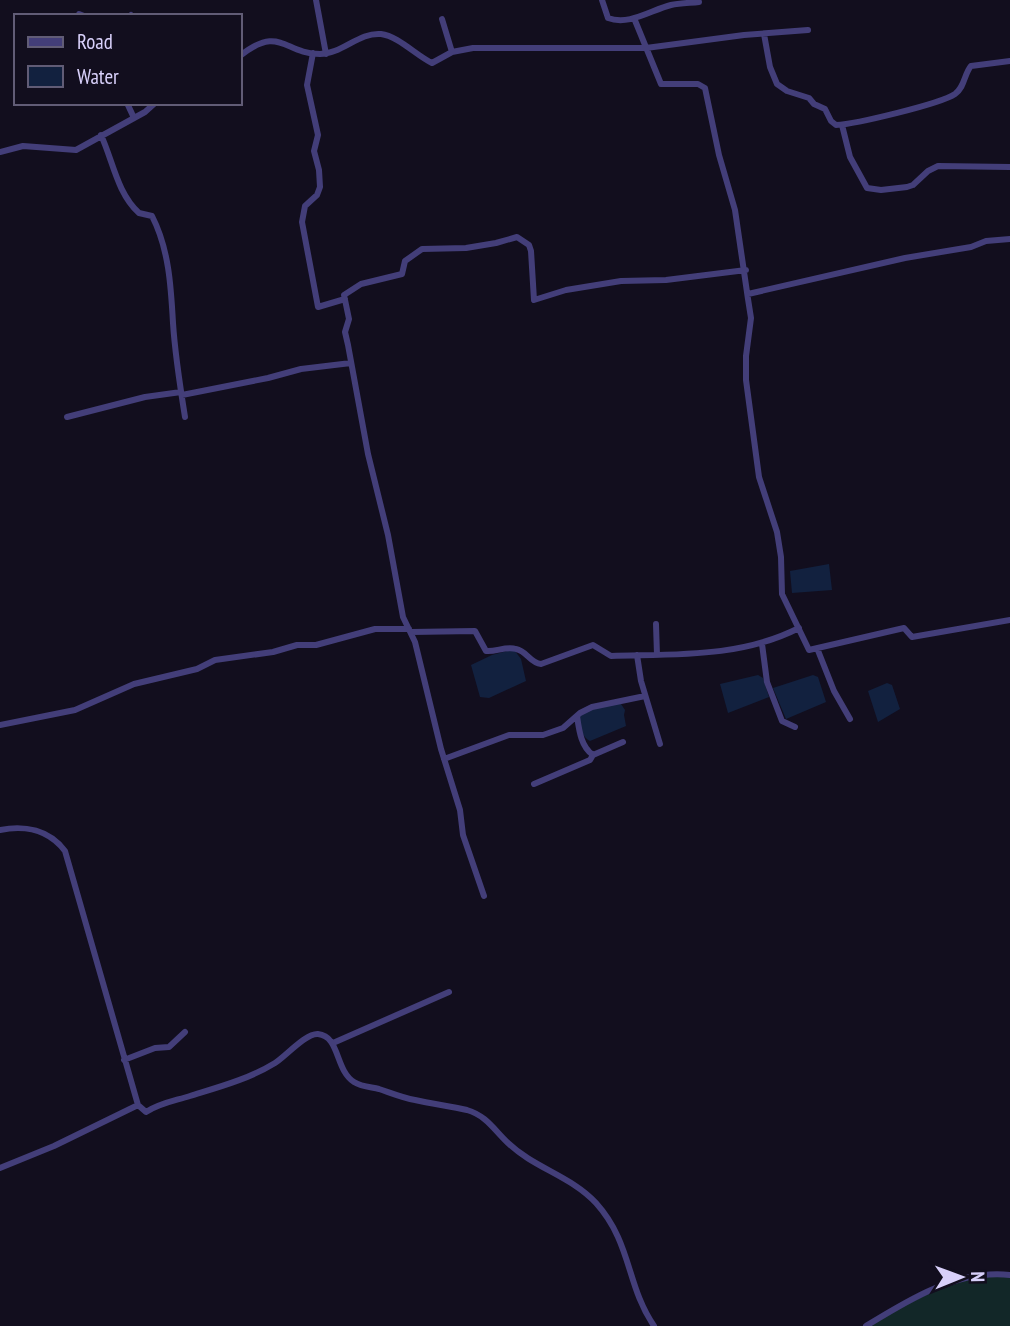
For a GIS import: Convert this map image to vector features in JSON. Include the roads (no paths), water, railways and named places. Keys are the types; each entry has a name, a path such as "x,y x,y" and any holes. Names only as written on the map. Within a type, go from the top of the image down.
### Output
{"street":[{"path":"316,0 326,54"},
{"path":"602,0 609,19 634,18 669,5 699,2"},
{"path":"634,18 661,84 698,84 705,88 719,155 735,210 748,294 751,318 746,356 747,380 756,464 777,532 782,594 809,650 904,628 912,637 1010,620"},
{"path":"442,19 452,52"},
{"path":"242,55 259,44 275,41 313,54 326,54 379,34 391,37 432,63 452,52 473,48 648,48 808,30"},
{"path":"764,34 770,67 777,84 825,109 832,124 842,125 946,98 961,88 971,66 1010,61"},
{"path":"313,54 307,85 318,135 314,151 320,187 317,195 305,206 302,222 318,307 345,299"},
{"path":"128,105 134,118"},
{"path":"0,152 23,146 76,150 152,105"},
{"path":"842,125 856,173 863,184 872,190 913,185 938,166 1010,167"},
{"path":"101,135 112,167 128,200 139,213 152,216 159,232 172,286 185,416"},
{"path":"484,897 463,835 460,810 410,631 403,617 345,332 349,319 344,295 361,284 402,274 405,261 422,249 466,248 517,237 529,245 531,251 534,300 566,290 609,282 666,280 744,270"},
{"path":"748,294 905,258 971,247 992,240 1010,239"},
{"path":"67,417 145,397 268,378 301,369 351,363"},
{"path":"656,624 657,654"},
{"path":"0,725 75,710 134,684 197,669 215,660 272,652 297,645 316,645 375,629 475,631 485,651 517,649 523,651 534,663 541,664 593,645 607,655 738,649 762,644 799,628"},
{"path":"762,644 766,682 782,721 795,727"},
{"path":"817,648 834,691 850,719"},
{"path":"637,655 645,696 660,744"},
{"path":"444,759 509,735 543,735 563,727 580,713 598,705 620,703 645,696"},
{"path":"577,716 580,735 588,752 593,755"},
{"path":"534,784 590,760 593,755 623,742"},
{"path":"0,830 20,828 39,831 65,851 124,1060 138,1105 146,1112 166,1102 237,1081 273,1064 312,1034 321,1034 333,1043 342,1070 352,1081 411,1100 478,1115 495,1126 519,1152 571,1182 595,1202 617,1230 628,1257 641,1307 654,1326"},
{"path":"333,1043 449,992"},
{"path":"124,1060 155,1048 170,1047 185,1032"},
{"path":"0,1168 54,1146 138,1105"},
{"path":"866,1326 907,1300 952,1283 979,1276 1010,1275"}],"water":[{"path":"829,564 832,590 792,593 790,571"},
{"path":"507,651 515,651 521,659 526,681 489,698 480,697 471,665"},
{"path":"758,675 763,678 769,697 728,713 720,684"},
{"path":"813,675 818,677 826,702 786,719 773,688"},
{"path":"887,683 892,685 900,709 878,722 868,691"},
{"path":"615,703 621,704 625,710 626,726 590,741 587,739 579,715"}]}
